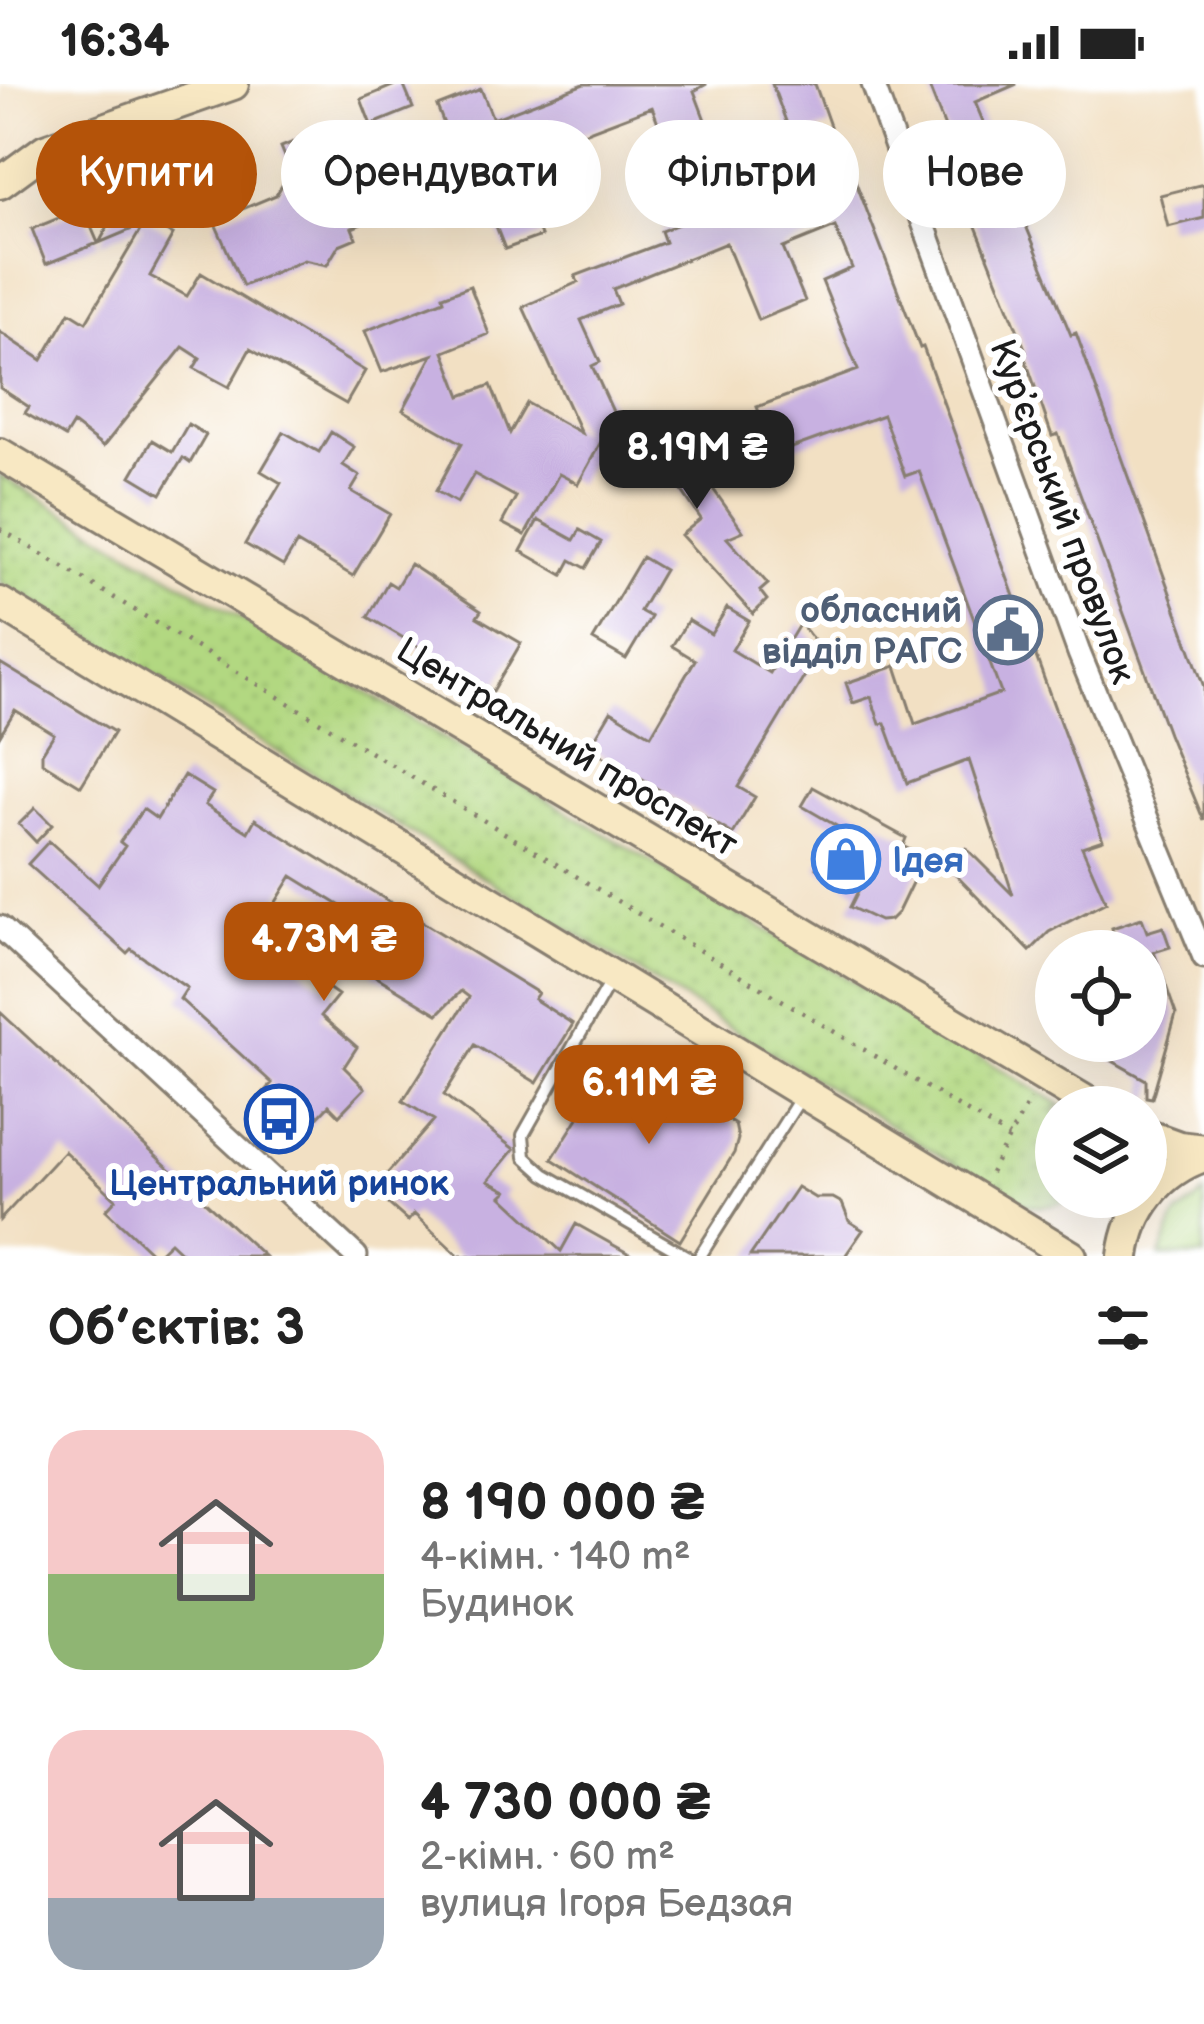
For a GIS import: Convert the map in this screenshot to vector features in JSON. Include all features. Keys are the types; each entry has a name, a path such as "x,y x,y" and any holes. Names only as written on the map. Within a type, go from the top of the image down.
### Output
{"main road":[{"path":"0,183 45,150 233,84"},
{"name":"Центральний проспект","path":"0,454 1060,1086"},
{"path":"0,603 1071,1256"},
{"path":"1167,1143 1204,1153"},
{"path":"1124,1256 1136,1212 1152,1189 1173,1170 1204,1153"}],"street":[{"name":"Курʼєрський провулок","path":"873,84 1079,653 1204,957"},
{"path":"0,927 356,1256"}],"lane":[{"path":"611,978 523,1135 525,1156 544,1174 686,1256"},
{"path":"700,1256 803,1094"}],"path":[{"path":"0,529 1009,1137"},
{"path":"984,1184 1035,1089"}],"green space":[{"path":"0,475 1035,1089 1035,1205 1004,1195 0,582"},
{"path":"1204,1194 1204,1256 1160,1256 1175,1218"}],"building":[{"path":"403,84 413,108 383,120 369,120 361,99"},
{"path":"584,84 707,84 694,91 705,120 657,120 652,107 601,126 601,120 442,120 437,106 481,89 493,119"},
{"path":"772,84 815,84 828,120 786,120"},
{"path":"928,84 1017,84 975,102 982,120 942,120"},
{"path":"1204,184 1204,218 1168,227 1160,195"},
{"path":"281,187 281,228 352,228 356,238 339,245 327,265 304,260 243,286 217,228 257,228 257,203 276,195"},
{"path":"859,190 923,347 1103,840 1082,847 1106,902 1053,930 1035,930 1035,946 1030,951 947,866 966,848 1013,895 969,760 907,783 871,697 853,703 846,683 896,666 915,724 1001,693 919,471 905,476 883,415 775,454 757,407 858,370 822,281 852,268 835,228 859,228"},
{"path":"92,228 98,243 46,264 32,229"},
{"path":"107,228 135,228 99,243"},
{"path":"142,228 161,228 173,235 150,276 187,296 201,273 365,371 346,404 250,349 229,387 194,368 200,358 183,347 103,447 73,424 65,437 25,413 29,407 0,388 0,332 42,360 70,312 86,322"},
{"path":"497,228 538,228 541,236 505,249"},
{"path":"833,228 783,248 805,301 758,320 726,243 613,289 619,304 581,320 600,362 592,366 615,416 578,484 559,474 525,535 502,523 516,497 474,474 457,503 436,491 462,443 403,410 433,355 382,372 365,331 470,286 489,334 444,352 461,396 491,385 510,433 527,403 581,433 523,307 578,282 575,276 665,242 661,231"},
{"path":"977,228 1027,228 1071,335 1076,333 1204,687 1204,821 1058,434 1052,436 1026,351"},
{"path":"188,424 206,435 190,463 183,458 161,494 131,476 152,440 172,452"},
{"path":"669,427 743,531 727,538 768,584 760,591 767,600 753,614 681,535 701,519 665,466 627,481 608,454"},
{"path":"284,432 319,452 331,432 354,447 343,465 360,476 351,491 390,514 353,576 297,543 283,566 245,544 281,483 261,471"},
{"path":"538,520 574,540 580,530 601,542 586,568 571,560 563,575 521,551"},
{"path":"642,557 664,570 640,611 651,617 626,659 593,640"},
{"path":"410,564 481,611 477,617 521,643 493,691 368,617 388,582 396,587"},
{"path":"727,608 749,621 732,650 770,673 800,623 821,649 738,787 755,797 733,834 589,748 611,711 651,735 695,660 672,646 688,620 711,634"},
{"path":"0,663 114,732 81,786 42,762 54,734 15,710 0,735"},
{"path":"184,775 213,793 205,805 248,832 255,819 538,993 534,999 573,1024 537,1083 475,1045 444,1095 514,1149 488,1181 507,1191 502,1196 561,1251 576,1224 633,1256 459,1256 414,1214 408,1221 373,1190 434,1120 403,1101 469,997 461,991 438,1014 372,974 394,939 292,876 255,936 338,995 321,1016 357,1047 344,1067 365,1088 339,1115 329,1105 291,1145 251,1106 272,1083 180,999 187,988 131,949 127,953 28,864 49,841 98,885 143,809 157,819"},
{"path":"813,787 906,838 903,846 924,858 890,920 880,921 850,907 858,891 817,868 840,828 802,806"},
{"path":"35,808 52,825 36,842 19,824"},
{"path":"1142,918 1146,930 1113,930"},
{"path":"1167,989 1176,1014 1167,1046"},
{"path":"0,1012 264,1256 185,1256 170,1242 155,1256 106,1210 116,1199 64,1151 0,1220"},
{"path":"1114,1062 1162,1062 1155,1086 1146,1086 1146,1080"},
{"path":"628,1064 642,1067 735,1124 734,1153 680,1241 552,1159 604,1077"},
{"path":"797,1187 815,1198 842,1203 849,1221 863,1230 845,1256 750,1256"}],"place":[{"name":"обласний відділ РАГС","path":"1008,630"},
{"name":"Ідея","path":"846,859"},
{"name":"Центральний ринок","path":"279,1119"}]}
